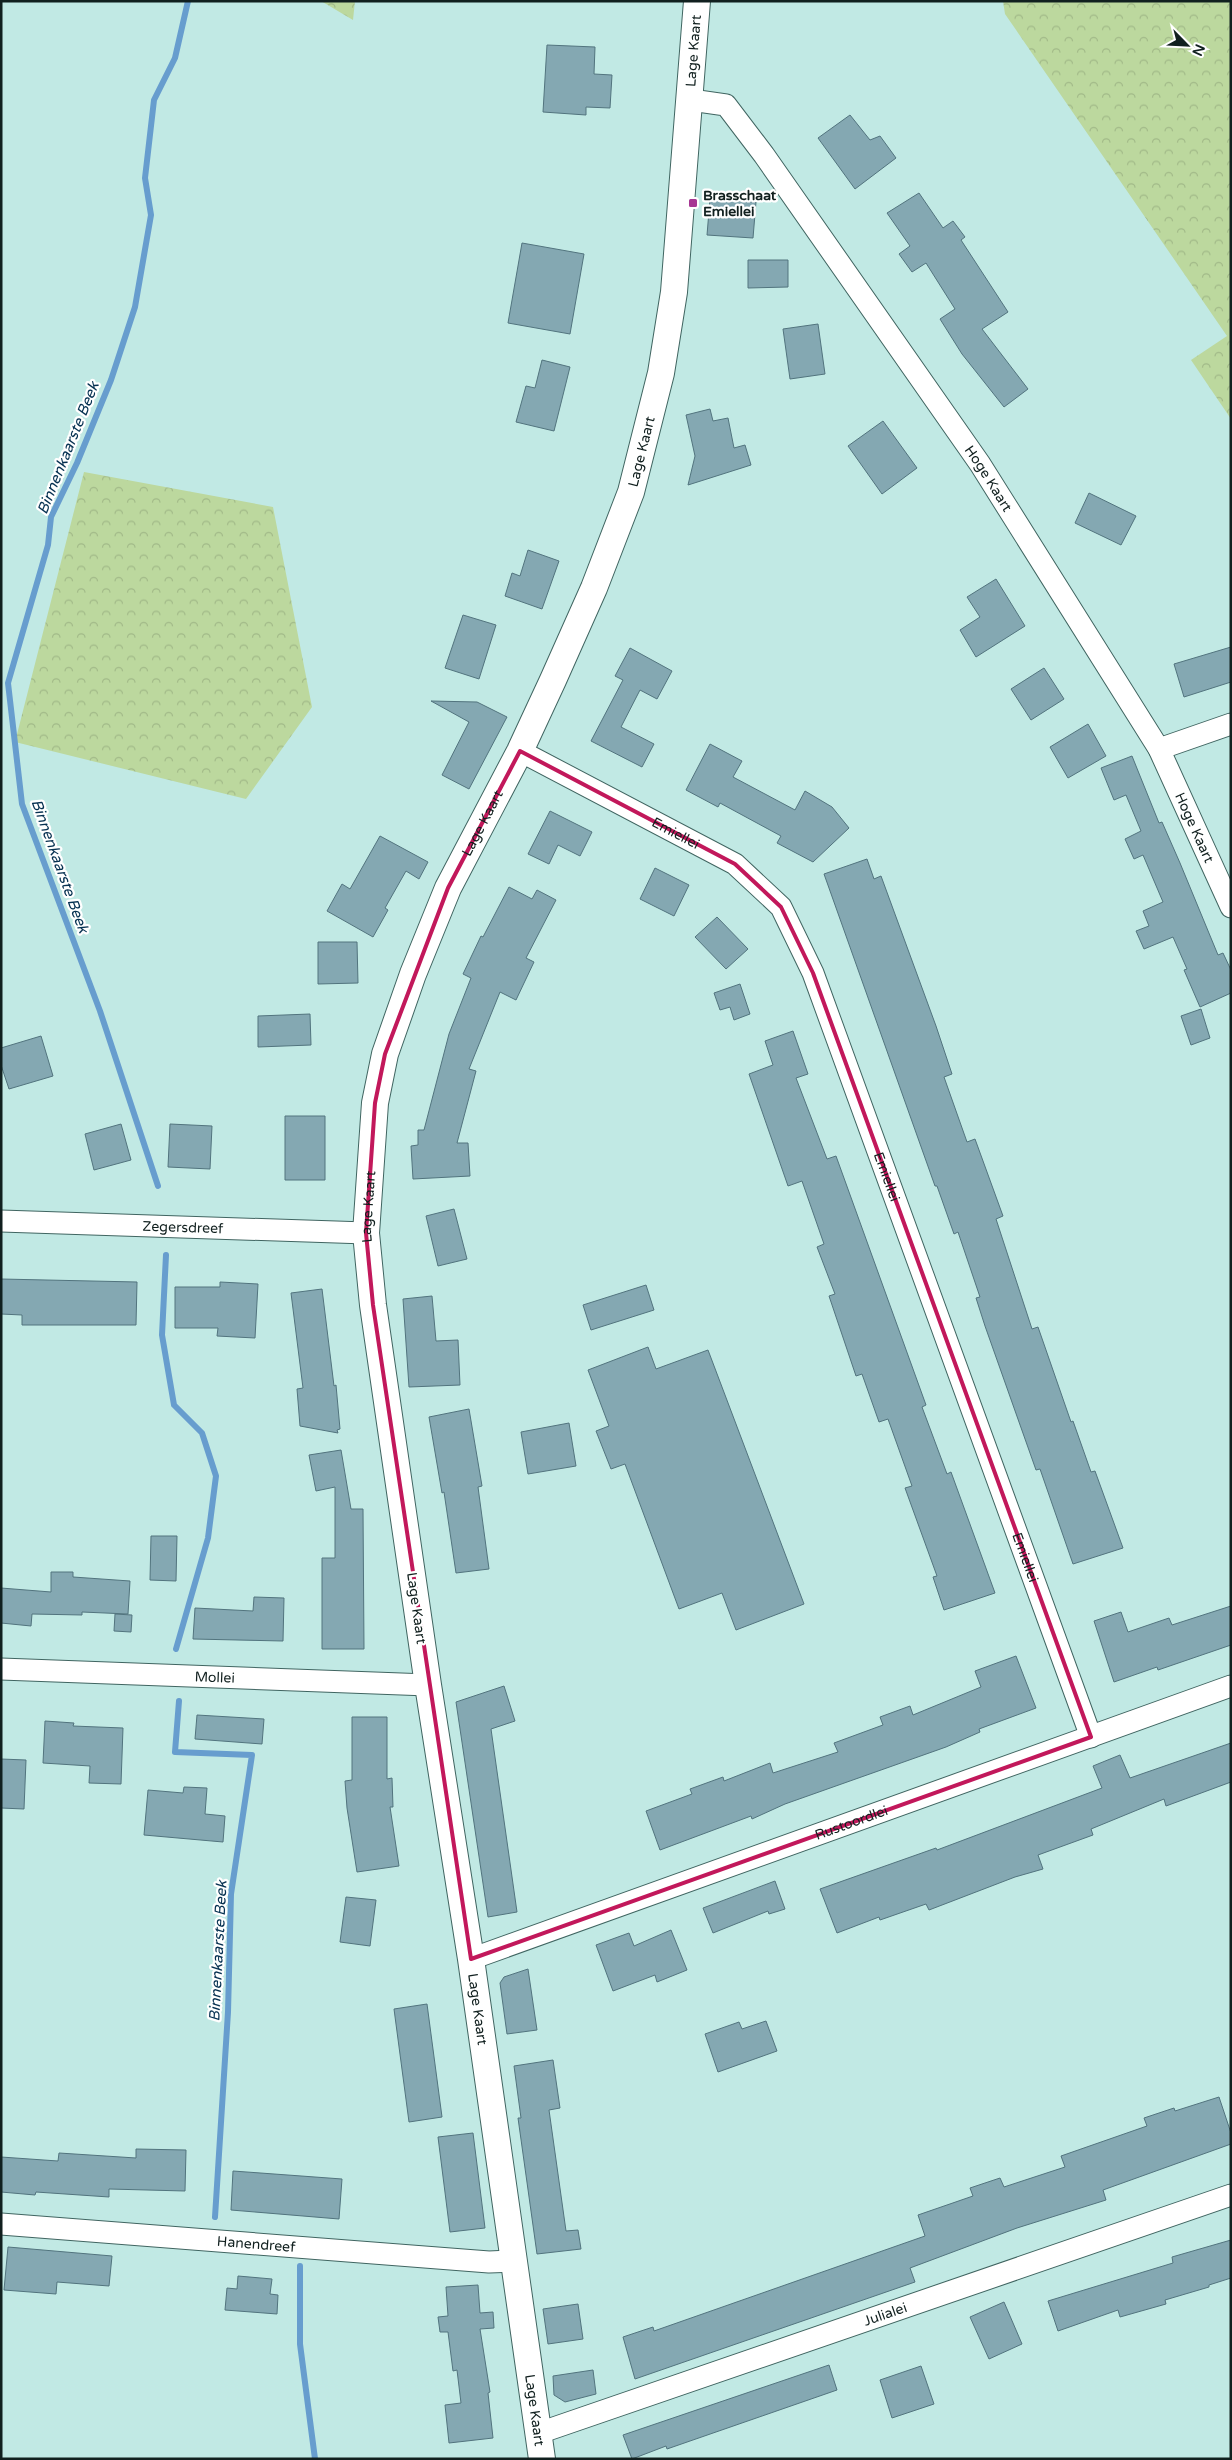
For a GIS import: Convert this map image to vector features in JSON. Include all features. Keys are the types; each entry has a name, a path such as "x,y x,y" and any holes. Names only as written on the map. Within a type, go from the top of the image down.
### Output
{"street":[{"name":"Lage Kaart","path":"542,2459 471,1959 428,1685 373,1305 366,1232 375,1103 385,1054 413,974 448,888 520,751 594,588 631,492 661,373 674,292 698,1"},
{"name":"Hoge Kaart","path":"691,100 726,105 764,155 980,464 1159,749 1231,907"},
{"path":"1159,749 1231,724"},
{"name":"Emiellei","path":"520,751 682,834 735,864 781,907 813,973 1091,1737"},
{"name":"Zegersdreef","path":"1,1221 366,1232"},
{"name":"Mollei","path":"1,1670 428,1685"},
{"name":"Rustoordlei","path":"471,1959 1231,1686"},
{"name":"Julialei","path":"539,2433 1231,2195"},
{"name":"Hanendreef","path":"1,2224 490,2262 513,2261"}],"highlighted area":[{"path":"520,751 735,864 781,907 813,973 1091,1737 471,1959 373,1305 366,1233 375,1103 385,1054 448,888"}],"green space":[{"path":"321,1 355,1 353,20"},
{"path":"1003,1 1231,1 1231,419 1191,360 1227,336 1005,14"},
{"path":"84,472 273,507 312,707 246,799 15,742"}],"building":[{"path":"547,45 595,47 594,74 612,75 610,108 586,107 586,115 543,112"},
{"path":"850,115 870,140 880,136 896,158 855,189 818,138"},
{"path":"919,193 943,228 953,221 965,237 961,240 1008,312 982,329 1028,389 1004,407 962,354 940,319 955,309 926,263 912,272 899,254 910,246 887,213"},
{"path":"710,199 756,202 753,238 707,235"},
{"path":"522,243 584,254 570,334 508,323"},
{"path":"748,260 788,260 788,287 748,288"},
{"path":"818,324 825,374 790,379 783,329"},
{"path":"542,360 570,367 554,431 516,422 526,386 535,388"},
{"path":"710,409 713,421 728,418 734,448 745,445 751,465 688,485 695,456 686,415"},
{"path":"883,421 917,468 882,494 848,446"},
{"path":"1089,493 1136,516 1121,545 1075,523"},
{"path":"528,550 559,561 542,609 505,596 512,573 520,576"},
{"path":"996,579 1025,626 976,657 960,630 980,617 967,597"},
{"path":"463,615 496,625 479,679 445,668"},
{"path":"1231,647 1231,682 1184,697 1174,664"},
{"path":"630,648 672,671 657,699 640,690 621,727 654,744 642,767 591,741 623,680 615,676"},
{"path":"1044,668 1064,699 1031,720 1011,689"},
{"path":"431,701 477,702 507,717 469,789 442,775 469,722"},
{"path":"1088,724 1106,756 1068,778 1050,747"},
{"path":"710,744 742,761 733,777 795,810 805,791 832,807 849,828 813,862 777,843 781,836 720,803 718,807 686,790"},
{"path":"1132,756 1159,823 1162,822 1218,955 1223,953 1231,970 1231,993 1200,1007 1184,970 1187,969 1173,937 1144,949 1136,931 1149,926 1143,911 1163,902 1143,855 1134,859 1125,839 1141,831 1126,795 1114,800 1101,768"},
{"path":"550,811 592,832 580,856 558,845 549,864 528,854"},
{"path":"380,836 428,862 419,879 406,871 385,908 388,910 373,937 327,911 342,884 350,889"},
{"path":"867,859 874,879 881,876 936,1026 952,1074 944,1077 967,1142 975,1139 1003,1216 996,1219 1032,1329 1038,1327 1071,1422 1073,1421 1091,1472 1095,1471 1123,1548 1073,1564 1040,1469 1036,1470 985,1326 976,1298 980,1297 958,1232 954,1234 937,1186 935,1186 824,874"},
{"path":"655,868 689,885 674,916 640,899"},
{"path":"509,887 532,899 537,890 556,900 526,958 534,962 516,1000 500,992 469,1069 476,1071 457,1143 468,1143 470,1176 413,1179 411,1146 418,1145 418,1130 424,1130 449,1034 471,978 463,974 481,936 483,937"},
{"path":"717,917 748,949 726,969 695,937"},
{"path":"318,942 357,942 358,983 318,984"},
{"path":"740,984 750,1014 734,1020 730,1007 720,1010 714,993"},
{"path":"1201,1009 1210,1038 1191,1045 1181,1016"},
{"path":"310,1014 311,1045 258,1047 258,1016"},
{"path":"793,1031 808,1074 796,1078 827,1159 836,1156 926,1405 922,1407 947,1474 951,1472 995,1593 944,1610 933,1577 937,1576 905,1488 912,1486 888,1419 879,1422 862,1374 856,1376 829,1296 835,1294 817,1247 824,1244 802,1181 788,1186 749,1074 773,1065 765,1041"},
{"path":"41,1036 53,1076 9,1089 1,1065 1,1048"},
{"path":"285,1116 325,1116 325,1180 285,1180"},
{"path":"121,1124 131,1160 94,1170 85,1134"},
{"path":"170,1124 212,1126 210,1169 168,1167"},
{"path":"454,1209 467,1259 438,1266 426,1216"},
{"path":"1,1279 137,1282 136,1325 22,1325 22,1315 1,1314"},
{"path":"220,1282 258,1284 255,1338 217,1336 218,1328 175,1328 175,1287 220,1287"},
{"path":"646,1285 654,1310 591,1330 583,1305"},
{"path":"322,1289 334,1386 336,1385 340,1429 337,1430 338,1433 300,1426 297,1389 303,1388 291,1293"},
{"path":"432,1296 436,1341 458,1340 460,1385 409,1387 403,1299"},
{"path":"648,1347 656,1369 708,1350 804,1604 736,1630 722,1593 679,1609 625,1464 611,1469 596,1431 609,1426 588,1370"},
{"path":"469,1409 482,1486 478,1487 489,1569 456,1573 444,1492 442,1493 429,1417"},
{"path":"569,1423 576,1466 528,1474 521,1432"},
{"path":"341,1450 351,1509 363,1509 364,1649 322,1649 322,1558 335,1558 335,1487 316,1491 309,1455"},
{"path":"151,1536 177,1536 176,1581 150,1580"},
{"path":"51,1572 73,1572 73,1577 130,1581 128,1614 82,1612 82,1615 32,1614 31,1626 1,1623 1,1588 51,1592"},
{"path":"254,1597 284,1598 283,1641 193,1639 195,1608 253,1611"},
{"path":"1231,1606 1231,1645 1158,1670 1157,1667 1114,1682 1094,1621 1121,1612 1128,1632 1169,1618 1172,1625"},
{"path":"115,1614 132,1615 131,1632 114,1631"},
{"path":"1016,1656 1036,1708 979,1729 980,1732 946,1747 785,1804 752,1819 751,1816 660,1850 646,1811 692,1794 690,1789 723,1777 724,1781 770,1763 773,1773 838,1752 834,1743 883,1725 880,1717 910,1706 913,1715 981,1687 975,1671"},
{"path":"504,1686 515,1721 491,1729 517,1912 488,1917 456,1702"},
{"path":"197,1715 264,1719 262,1744 195,1739"},
{"path":"352,1717 387,1717 387,1779 392,1778 393,1807 390,1807 399,1866 357,1872 347,1808 345,1781 352,1780"},
{"path":"45,1721 74,1723 73,1726 123,1728 121,1784 89,1783 90,1766 43,1763"},
{"path":"1231,1743 1231,1782 1166,1806 1164,1799 1091,1829 1093,1835 1038,1855 1043,1869 1015,1877 929,1910 926,1904 880,1920 879,1917 837,1933 820,1889 936,1848 937,1850 1102,1788 1093,1766 1120,1755 1130,1778"},
{"path":"1,1759 26,1760 24,1809 1,1808"},
{"path":"184,1787 207,1788 205,1814 225,1816 223,1842 144,1835 148,1790 183,1793"},
{"path":"775,1881 785,1909 769,1914 768,1911 713,1933 703,1908"},
{"path":"346,1897 376,1900 370,1946 340,1942"},
{"path":"671,1930 687,1970 657,1982 655,1975 613,1991 596,1945 629,1933 634,1946"},
{"path":"528,1969 537,2030 507,2034 500,1983 504,1977"},
{"path":"427,2004 442,2117 409,2122 394,2009"},
{"path":"766,2021 777,2051 718,2072 705,2034 739,2022 742,2029"},
{"path":"553,2060 560,2108 549,2110 566,2231 578,2230 581,2249 537,2254 518,2118 521,2118 514,2066"},
{"path":"1219,2097 1231,2133 1231,2144 1103,2190 1106,2200 1017,2228 910,2268 915,2282 635,2379 623,2337 653,2327 654,2331 925,2236 918,2215 973,2196 970,2188 1000,2178 1004,2187 1065,2167 1061,2156 1147,2126 1144,2118 1174,2108 1175,2111"},
{"path":"473,2133 485,2228 450,2232 438,2137"},
{"path":"136,2149 186,2150 185,2191 109,2189 109,2197 36,2192 35,2195 1,2192 1,2157 58,2161 59,2153 136,2158"},
{"path":"233,2171 342,2179 339,2219 231,2210"},
{"path":"1231,2240 1231,2278 1209,2285 1209,2287 1165,2300 1166,2304 1120,2317 1118,2310 1058,2331 1048,2301 1173,2263 1172,2257"},
{"path":"8,2247 112,2256 109,2286 57,2282 56,2294 4,2290"},
{"path":"238,2276 272,2279 270,2294 278,2295 277,2314 225,2310 227,2288 237,2289"},
{"path":"478,2285 480,2313 493,2312 494,2328 480,2329 490,2392 488,2393 493,2438 449,2443 445,2405 461,2403 457,2370 453,2371 448,2332 440,2332 438,2317 448,2316 446,2287"},
{"path":"1004,2302 1022,2344 989,2359 970,2317"},
{"path":"578,2304 583,2339 548,2344 543,2309"},
{"path":"829,2365 837,2390 667,2449 666,2446 632,2459 623,2435"},
{"path":"921,2366 934,2404 892,2418 880,2380"},
{"path":"593,2370 596,2394 565,2402 554,2395 553,2376"}],"waterway":[{"name":"Binnenkaarste Beek","path":"158,1186 100,1011 22,804 8,683 48,545 51,517 77,463 111,380 135,307 151,215 145,178 154,100 175,58 188,1"},
{"name":"Binnenkaarste Beek","path":"166,1255 162,1335 174,1405 202,1433 216,1476 208,1538 176,1649"},
{"name":"Binnenkaarste Beek","path":"179,1701 175,1752 252,1755 231,1894 228,2012 215,2217"},
{"name":"Binnenkaarste Beek","path":"300,2266 300,2344 315,2459"}],"place":[{"name":"Brasschaat Emiellei","path":"693,203"}]}
